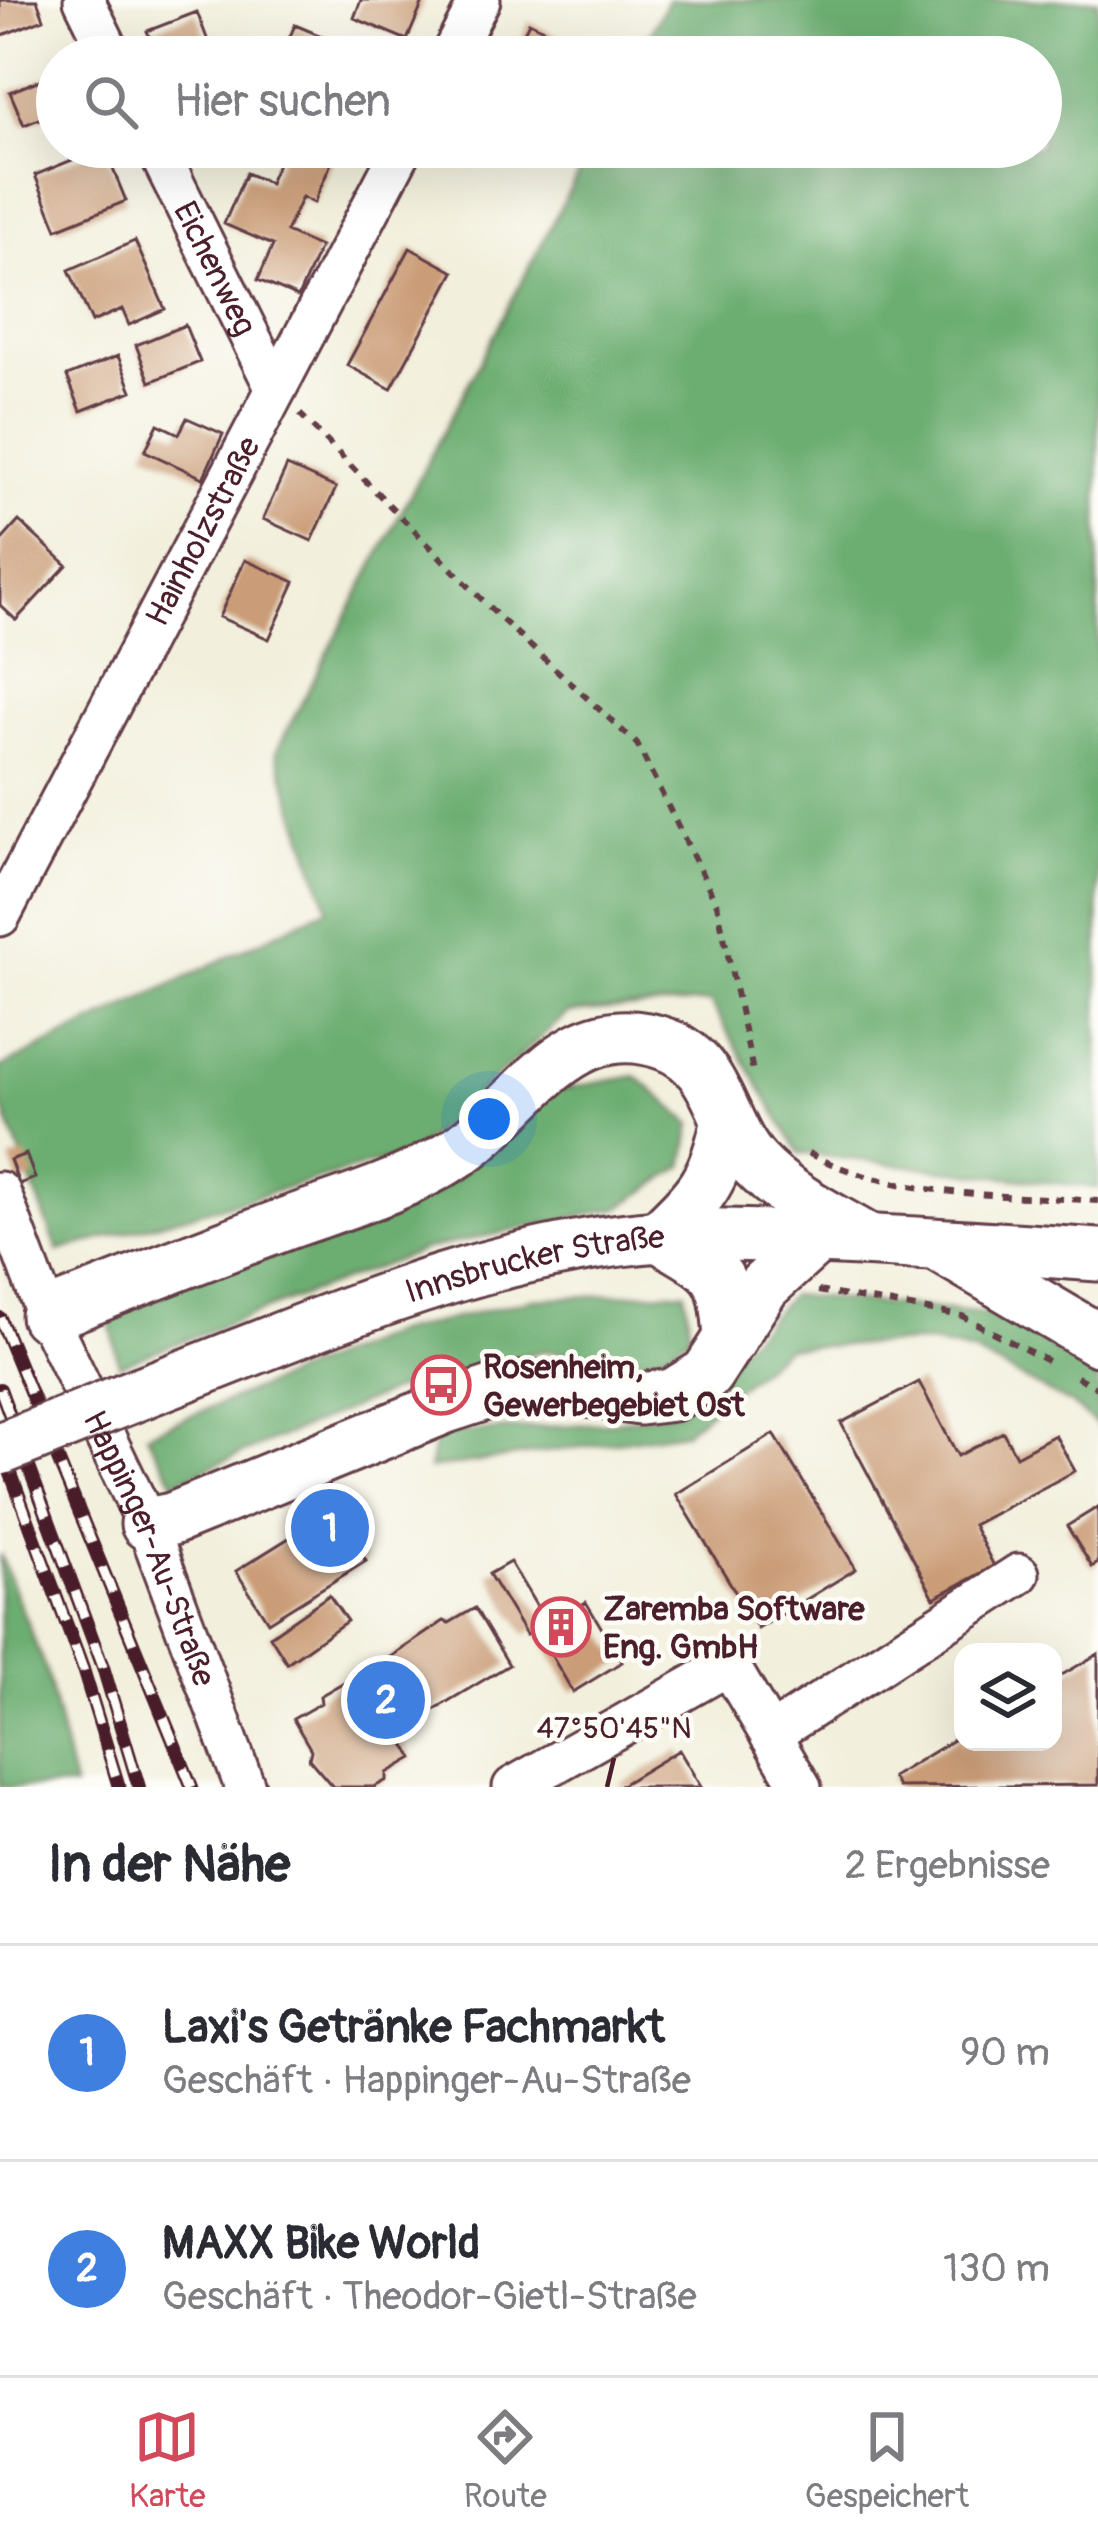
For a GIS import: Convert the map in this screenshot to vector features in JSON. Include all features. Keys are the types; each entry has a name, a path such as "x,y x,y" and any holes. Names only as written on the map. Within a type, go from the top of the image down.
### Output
{"main road":[{"path":"47,1316 422,1172 482,1134 567,1053 591,1043 616,1036 666,1044 707,1076 720,1096 742,1104"},
{"path":"730,1340 725,1284 710,1266 659,1236 705,1191 742,1104"},
{"path":"742,1104 752,1161 772,1180 868,1240"},
{"name":"Innsbrucker Straße","path":"0,1449 388,1297 502,1264 659,1236 868,1240 1098,1255"},
{"path":"147,1524 172,1519 501,1389 557,1386 640,1399 673,1394 707,1374 764,1286 817,1238"},
{"path":"933,1243 1098,1340"}],"street":[{"path":"84,0 102,36"},
{"path":"461,36 480,0"},
{"name":"Eichenweg","path":"166,168 276,389"},
{"name":"Hainholzstraße","path":"0,916 392,168"},
{"name":"Happinger-Au-Straße","path":"0,1192 47,1316 147,1524 245,1787"},
{"path":"770,1735 1018,1574"},
{"path":"513,1787 729,1665 801,1787"}],"path":[{"path":"276,389 499,617 637,744 717,904 742,1104"},
{"path":"794,1145 833,1166 906,1187 1098,1201"},
{"path":"764,1286 834,1292 962,1316 1098,1388"}],"green space":[{"path":"668,0 1098,0 1098,1188 799,1153 710,1002 568,1013 410,1154 58,1251 0,1100 0,1068 328,908 276,752 581,168 1062,168 1062,36 649,36"},
{"path":"636,1076 692,1124 684,1166 619,1208 426,1249 119,1365 110,1321 550,1091"},
{"path":"685,1291 690,1335 655,1360 543,1351 404,1386 174,1482 146,1434 391,1334 532,1299"},
{"path":"791,1295 995,1315 1098,1375 1098,1426 1071,1404 973,1353 930,1343 786,1347 684,1432 429,1469 436,1434 604,1423 679,1410"},
{"path":"0,1554 46,1671 74,1787 0,1787"}],"building":[{"path":"0,0 37,0 44,19 0,36"},
{"path":"361,0 424,0 409,36 354,18"},
{"path":"197,12 206,36 149,36 147,31"},
{"path":"529,22 558,36 522,36"},
{"path":"295,25 321,36 290,36"},
{"path":"36,81 36,120 24,125 10,92"},
{"path":"52,168 113,168 126,201 57,229 35,175"},
{"path":"276,168 329,168 314,203 302,197 286,232 320,247 298,297 258,280 273,245 224,224 246,173 269,183"},
{"path":"135,241 165,309 129,325 122,309 92,322 69,270"},
{"path":"410,248 454,272 391,389 347,365"},
{"path":"185,325 200,362 150,382 136,345"},
{"path":"118,356 132,391 81,411 67,376"},
{"path":"187,418 223,434 203,478 145,451 158,424 179,434"},
{"path":"287,466 336,488 312,541 263,519"},
{"path":"19,521 67,565 16,620 0,605 0,542"},
{"path":"245,560 295,582 269,639 219,617"},
{"path":"26,1154 35,1178 19,1184 10,1160"},
{"path":"919,1382 958,1456 1003,1432 1016,1456 1055,1435 1075,1471 973,1525 994,1566 934,1598 841,1423"},
{"path":"774,1434 856,1569 758,1629 676,1494"},
{"path":"1098,1507 1098,1563 1092,1567 1067,1526"},
{"path":"334,1510 366,1561 268,1622 236,1571"},
{"name":"Zaremba Software Eng. GmbH","path":"510,1562 548,1625 586,1602 622,1662 573,1692 536,1629 526,1635 489,1574"},
{"path":"329,1595 347,1621 287,1663 270,1636"},
{"path":"475,1608 509,1665 398,1731 413,1758 387,1773 387,1780 374,1787 333,1787 309,1759 311,1750 293,1719 321,1703 320,1696 362,1676 444,1621 449,1623"},
{"path":"1098,1654 1098,1785 898,1787 892,1777 954,1739 954,1751 1062,1751 1062,1675"},
{"path":"679,1750 701,1787 618,1787"}],"railway":[{"path":"0,1318 192,1787"},
{"path":"0,1389 103,1667 139,1787"},
{"path":"0,1444 83,1669 119,1787"}],"place":[{"name":"Rosenheim, Gewerbegebiet Ost","path":"441,1385"},
{"name":"Laxi's Getränke Fachmarkt","path":"330,1528"},
{"name":"Zaremba Software Eng. GmbH","path":"561,1627"},
{"name":"MAXX Bike World","path":"386,1700"}]}
